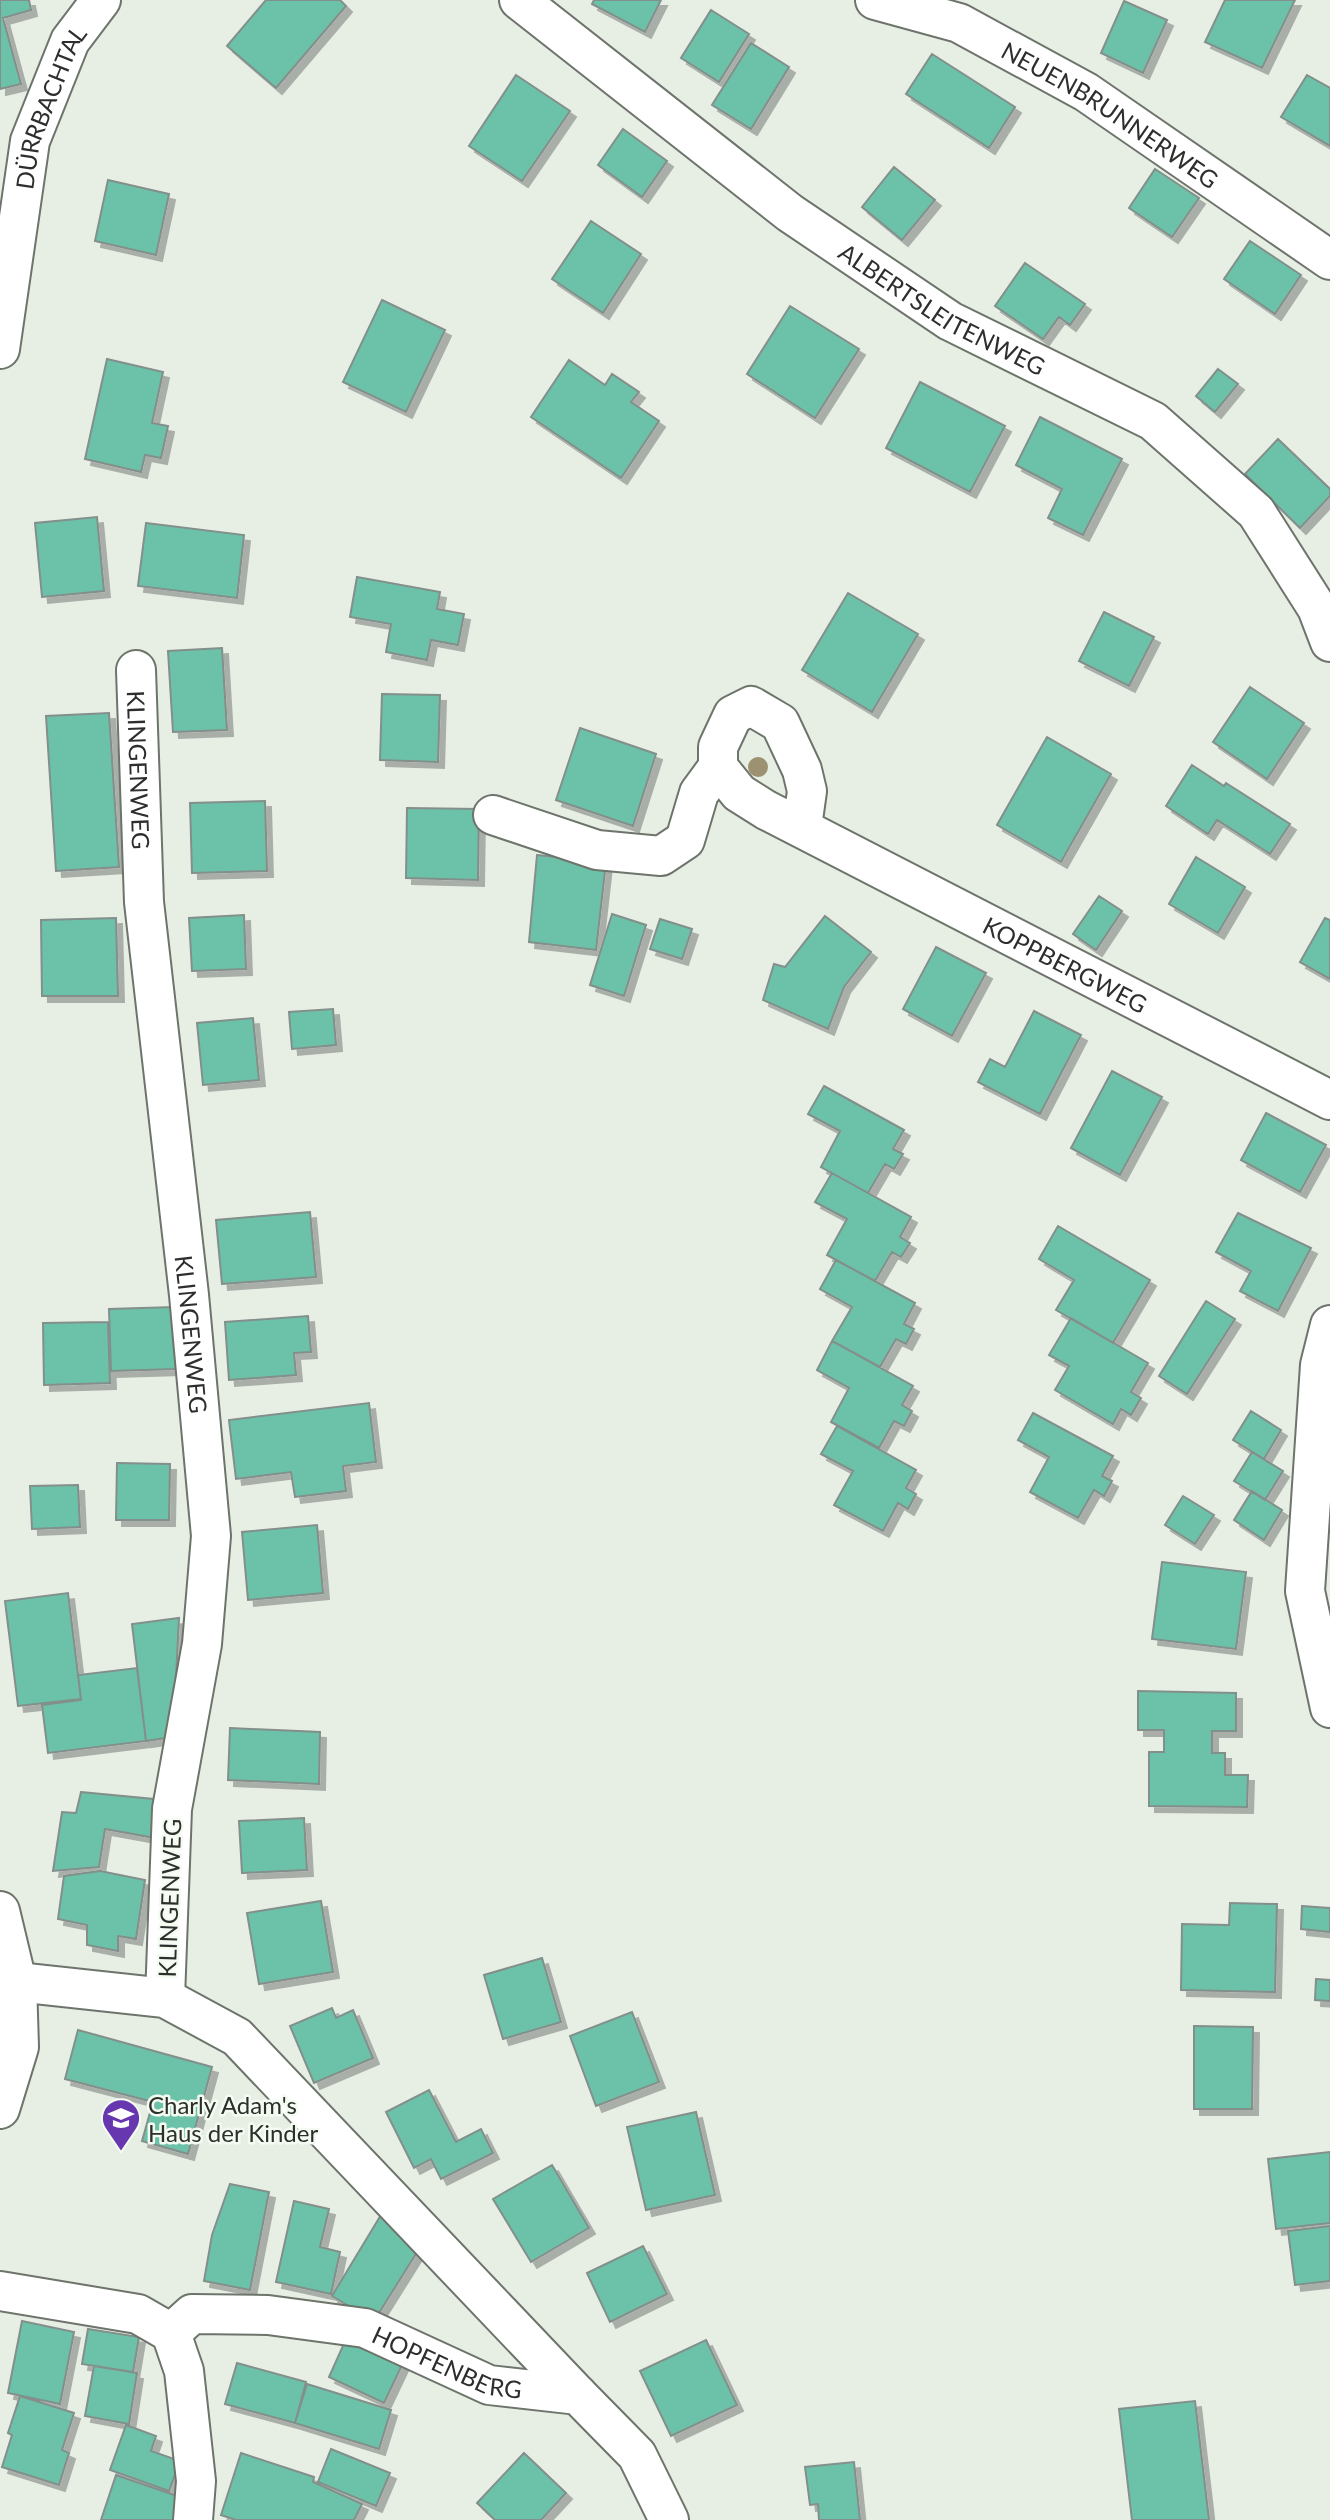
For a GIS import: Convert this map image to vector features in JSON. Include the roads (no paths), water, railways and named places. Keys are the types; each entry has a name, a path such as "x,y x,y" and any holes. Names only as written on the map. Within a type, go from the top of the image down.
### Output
{"street":[{"name":"DÜRRBACHTAL","path":"0,349 15,146 70,41 101,0"},
{"name":"ALBERTSLEITENWEG","path":"519,0 790,213 950,321 1153,421 1256,512 1317,608 1330,642"},
{"name":"NEUENBRUNNERWEG","path":"875,0 960,23 1086,92 1330,260"},
{"name":"KLINGENWEG","path":"136,670 144,902 188,1281 211,1536 202,1644 172,1809 165,1998"},
{"path":"494,815 597,850 661,856 685,840 699,793 718,767 718,747 733,715 751,706 780,723 802,770 807,791 802,827"},
{"name":"KOPPBERGWEG","path":"718,767 738,793 766,810 1330,1100"},
{"path":"1330,1325 1320,1365 1306,1591 1330,1708"},
{"path":"0,1912 17,1982 19,2047 0,2109"},
{"name":"KLINGENWEG","path":"17,1982 165,1998 237,2037 578,2395"},
{"path":"0,2291 138,2314 171,2333 184,2371 196,2481 193,2520"},
{"name":"HOPFENBERG","path":"171,2333 192,2314 268,2315 365,2328 489,2385 578,2395"},
{"path":"578,2395 637,2455 669,2520"}],"place":[{"name":"Charly Adam's Haus der Kinder","path":"121,2152"}]}
